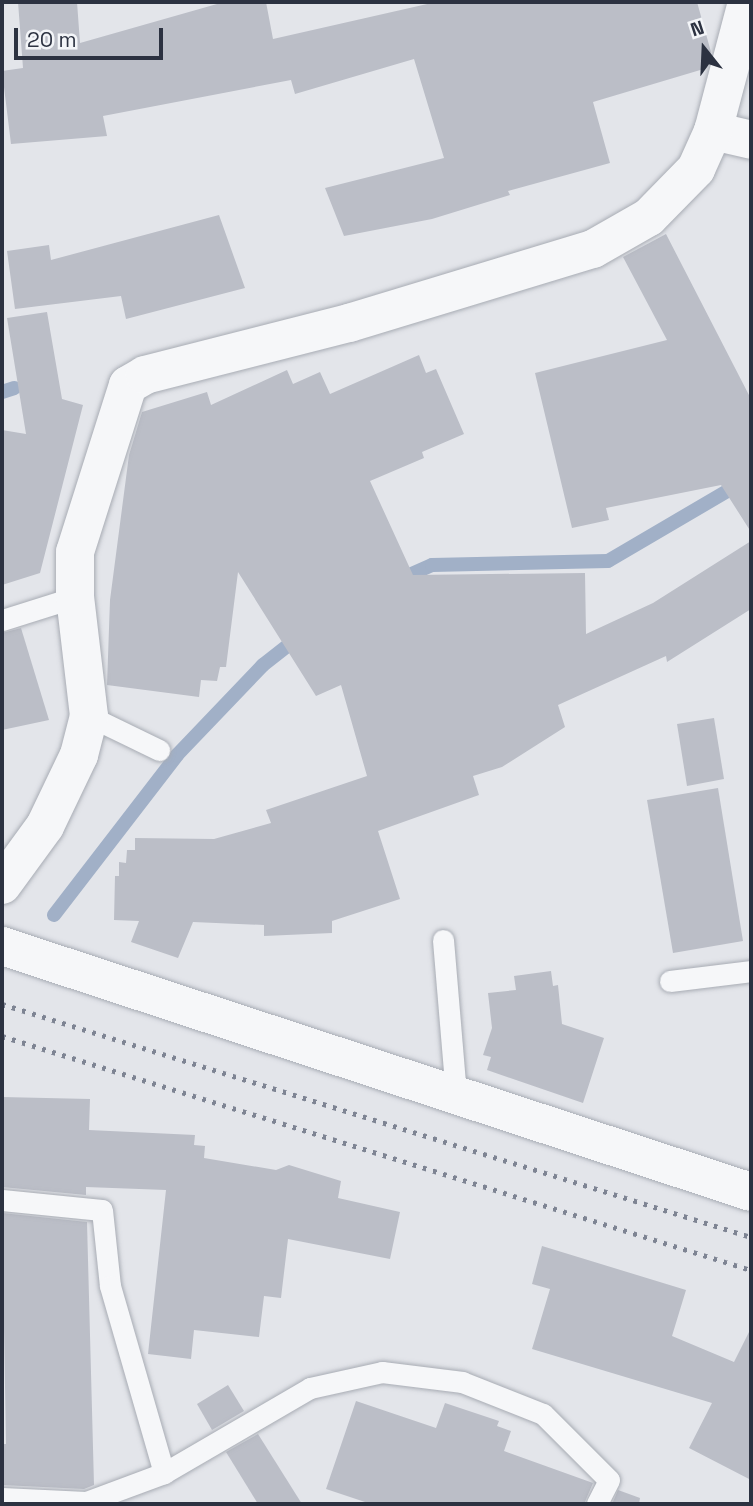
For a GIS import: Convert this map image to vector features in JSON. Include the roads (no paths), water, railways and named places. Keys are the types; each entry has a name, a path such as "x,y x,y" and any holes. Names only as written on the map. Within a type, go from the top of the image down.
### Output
{"street":[{"path":"2,885 45,826 79,755 89,716 75,597 75,552 128,385 145,375 349,323 593,248 649,217 696,169 713,131 747,2"},
{"path":"713,131 751,140"},
{"path":"2,946 751,1192"}],"lane":[{"path":"2,620 75,597"},
{"path":"89,716 159,750"},
{"path":"443,940 456,1094"},
{"path":"670,981 751,971"},
{"path":"2,1200 102,1210 110,1286 164,1473"},
{"path":"2,1498 86,1502 164,1473 310,1388 382,1372 462,1382 543,1414 609,1480 597,1504"}],"waterway":[{"path":"2,392 14,388"},
{"path":"396,581 432,565 608,561 751,477"},
{"path":"54,915 177,755 263,665 300,636"}],"railway":[{"path":"2,1004 751,1237"},
{"path":"2,1036 751,1270"}]}
